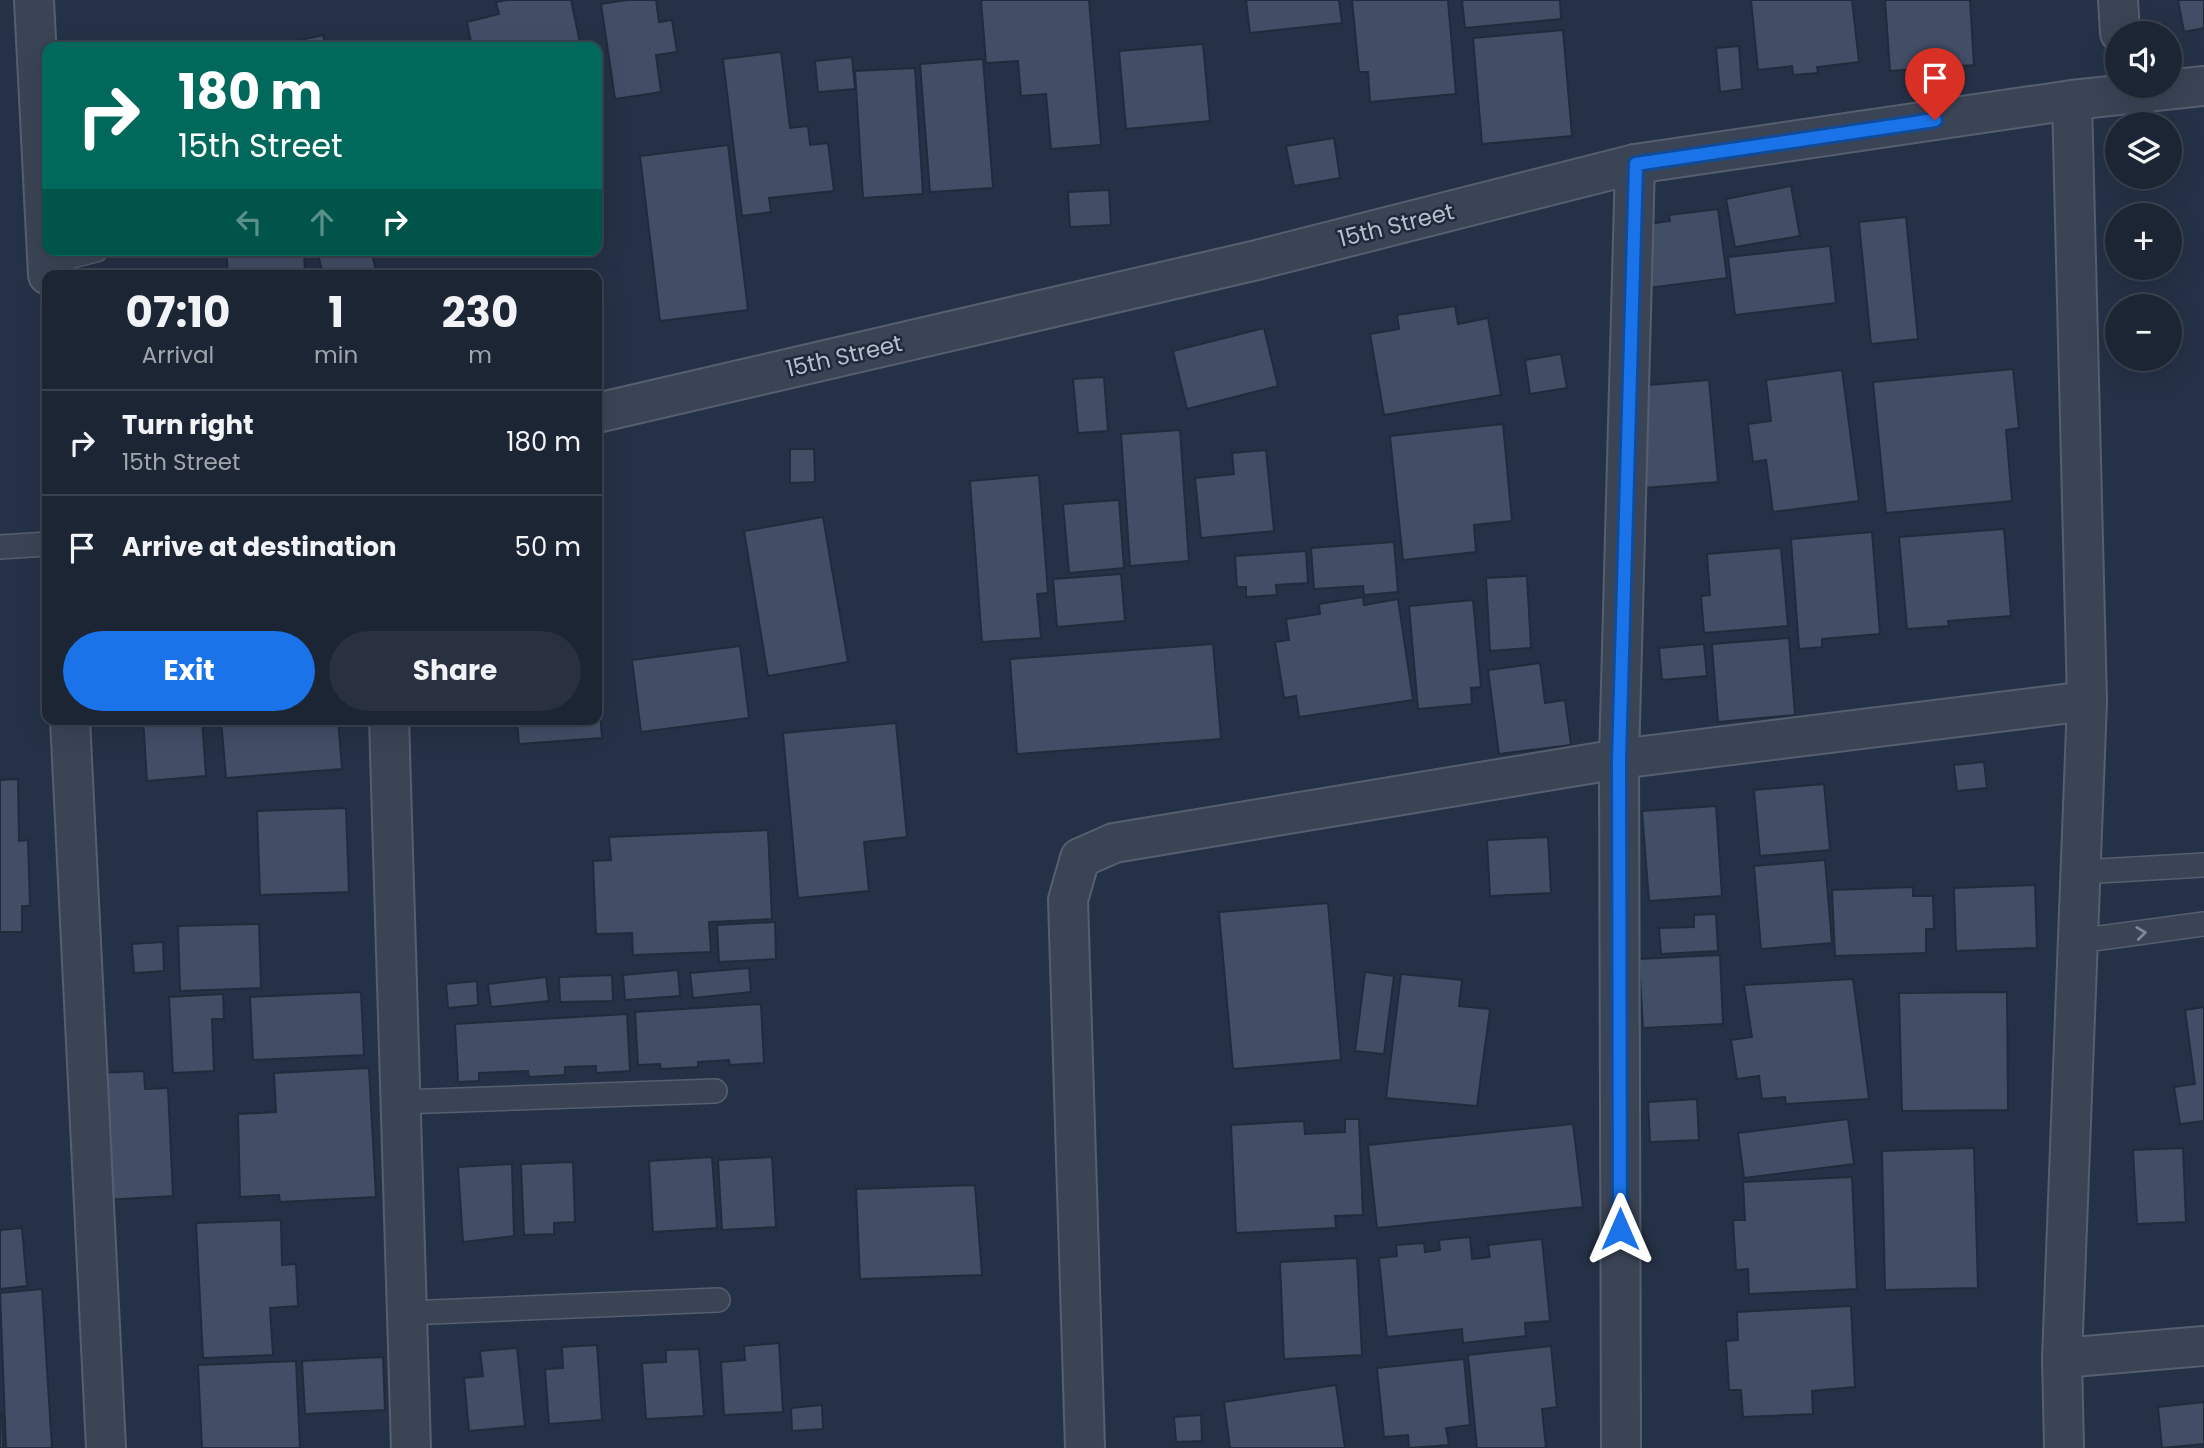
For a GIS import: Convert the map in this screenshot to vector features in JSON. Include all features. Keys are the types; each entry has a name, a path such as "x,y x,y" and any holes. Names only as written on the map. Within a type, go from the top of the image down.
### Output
{"street":[{"path":"34,0 42,153"},
{"path":"2118,0 2119,21"},
{"name":"15th Street","path":"2182,87 2204,86"},
{"name":"15th Street","path":"602,412 1257,260 1636,164 2105,94"},
{"path":"2064,1448 2062,1358 2087,701 2072,100"},
{"path":"1621,1448 1619,759 1636,164"},
{"path":"1085,1448 1068,900 1080,858 1114,843 1619,759 2087,701"},
{"path":"70,725 106,1448"},
{"path":"389,725 411,1448"},
{"path":"2062,1358 2204,1346"}],"lane":[{"path":"48,268 80,256"},
{"path":"0,547 42,544"},
{"path":"2081,872 2204,865"},
{"path":"2078,941 2204,924"},
{"path":"401,1102 716,1091"},
{"path":"407,1313 718,1300"}],"building":[{"path":"571,0 580,42 471,42 467,22 499,14 496,2"},
{"path":"627,0 656,0 659,22 672,20 677,52 656,55 661,92 615,99 601,4"},
{"path":"981,0 1089,0 1101,145 1051,149 1046,94 1021,96 1018,61 986,63"},
{"path":"1246,0 1339,0 1342,23 1250,33"},
{"path":"1352,0 1448,0 1456,94 1370,102 1368,72 1359,72"},
{"path":"1462,0 1560,0 1561,19 1465,28"},
{"path":"1751,0 1852,0 1859,62 1817,67 1818,73 1793,75 1792,66 1758,70"},
{"path":"1885,0 1970,0 1974,65 1890,71"},
{"path":"2178,0 2204,0 2204,28 2184,32"},
{"path":"1563,30 1572,136 1482,144 1473,38"},
{"path":"323,35 325,42 292,42"},
{"path":"1203,44 1210,121 1126,129 1119,51"},
{"path":"1739,46 1742,89 1720,92 1716,48"},
{"path":"781,52 790,128 808,126 810,145 828,143 834,191 769,198 771,212 742,216 723,59"},
{"path":"852,57 855,89 818,92 815,61"},
{"path":"983,59 993,188 930,192 920,64"},
{"path":"915,68 923,194 863,198 855,71"},
{"path":"1334,138 1340,178 1294,186 1286,146"},
{"path":"728,145 748,310 660,321 640,156"},
{"path":"1791,186 1800,236 1735,247 1726,199"},
{"path":"1109,190 1111,225 1070,227 1068,192"},
{"path":"1718,209 1727,278 1648,288 1641,225 1670,221 1669,215"},
{"path":"1906,217 1918,339 1871,344 1859,222"},
{"path":"1830,246 1836,303 1735,315 1728,257"},
{"path":"226,256 304,256 305,270 228,270"},
{"path":"318,256 372,256 376,270 322,270"},
{"path":"1455,306 1458,324 1488,318 1501,395 1384,415 1370,334 1399,329 1397,315"},
{"path":"1264,328 1278,386 1187,409 1173,351"},
{"path":"1561,354 1567,388 1530,394 1525,360"},
{"path":"2013,369 2019,428 2006,430 2012,501 1886,513 1873,382"},
{"path":"1842,370 1859,501 1773,512 1766,460 1753,462 1748,424 1771,421 1766,380"},
{"path":"1104,377 1108,431 1078,433 1073,379"},
{"path":"1709,380 1718,482 1644,488 1636,386"},
{"path":"1503,424 1512,521 1474,525 1476,552 1403,560 1390,436"},
{"path":"1180,430 1189,561 1130,566 1121,434"},
{"path":"790,449 814,449 815,482 790,483"},
{"path":"1266,450 1274,531 1201,538 1195,478 1234,474 1232,453"},
{"path":"1039,475 1048,593 1037,594 1041,638 982,642 970,481"},
{"path":"1119,500 1124,568 1069,573 1063,504"},
{"path":"823,517 848,662 768,676 744,531"},
{"path":"2004,529 2011,616 1948,621 1949,626 1907,629 1899,537"},
{"path":"1872,532 1880,634 1822,639 1822,647 1799,649 1791,539"},
{"path":"1394,542 1398,592 1364,595 1363,586 1314,589 1311,548"},
{"path":"1781,548 1788,626 1704,633 1701,596 1710,595 1707,554"},
{"path":"1306,551 1308,583 1276,585 1277,595 1246,597 1246,587 1237,587 1235,556"},
{"path":"1121,574 1125,621 1057,627 1053,579"},
{"path":"1527,576 1531,648 1490,651 1486,578"},
{"path":"1363,597 1364,605 1398,599 1413,700 1299,717 1296,696 1284,698 1275,642 1289,640 1286,619 1320,614 1319,604"},
{"path":"1473,600 1481,687 1471,688 1472,704 1418,709 1409,606"},
{"path":"1789,638 1795,715 1718,722 1712,644"},
{"path":"1213,644 1221,739 1017,754 1010,659"},
{"path":"1704,644 1707,676 1662,680 1659,648"},
{"path":"740,646 749,718 641,732 632,660"},
{"path":"1540,663 1545,703 1565,700 1571,745 1499,754 1488,670"},
{"path":"896,723 907,837 864,842 869,891 798,898 783,733"},
{"path":"143,725 202,725 206,776 147,781"},
{"path":"222,725 338,725 342,769 226,778"},
{"path":"517,725 601,725 602,738 519,744"},
{"path":"1984,762 1987,788 1957,791 1954,765"},
{"path":"18,779 19,841 28,840 30,906 22,906 22,932 0,932 0,780"},
{"path":"1824,784 1830,850 1760,856 1754,790"},
{"path":"1716,806 1722,896 1649,901 1642,811"},
{"path":"346,808 349,892 260,895 257,811"},
{"path":"768,830 772,919 709,922 711,952 633,955 632,933 596,934 593,861 611,860 609,837"},
{"path":"1548,837 1551,893 1490,896 1487,840"},
{"path":"1825,860 1832,943 1761,949 1754,866"},
{"path":"2035,885 2037,948 1956,951 1954,888"},
{"path":"1913,887 1913,896 1933,896 1934,929 1926,929 1926,953 1835,956 1832,890"},
{"path":"1328,903 1341,1060 1233,1069 1219,912"},
{"path":"1716,914 1718,951 1661,954 1659,928 1694,927 1694,915"},
{"path":"775,922 776,959 719,962 717,925"},
{"path":"259,924 261,988 180,991 178,926"},
{"path":"163,942 164,971 134,973 132,944"},
{"path":"1720,955 1723,1024 1643,1028 1639,959"},
{"path":"749,968 751,992 693,998 690,973"},
{"path":"678,970 680,996 625,1000 623,975"},
{"path":"1365,972 1394,976 1384,1054 1355,1051"},
{"path":"1401,974 1462,980 1459,1006 1490,1009 1477,1106 1386,1098"},
{"path":"612,975 613,1001 560,1002 559,977"},
{"path":"546,977 549,1001 491,1007 488,984"},
{"path":"1853,979 1869,1099 1786,1104 1785,1097 1762,1099 1759,1076 1737,1079 1731,1040 1752,1037 1744,985"},
{"path":"477,981 478,1005 448,1008 446,984"},
{"path":"361,992 364,1055 253,1060 250,997"},
{"path":"2007,992 2008,1110 1902,1111 1899,993"},
{"path":"223,994 224,1019 212,1019 214,1071 173,1073 169,997"},
{"path":"761,1004 764,1063 730,1065 729,1060 698,1062 698,1067 661,1069 660,1064 638,1065 635,1012"},
{"path":"2204,1007 2204,1121 2180,1124 2174,1087 2195,1084 2185,1010"},
{"path":"627,1014 630,1071 596,1073 596,1066 565,1067 565,1075 529,1077 528,1071 479,1073 479,1081 458,1082 455,1024"},
{"path":"369,1068 376,1197 280,1202 279,1195 240,1197 238,1114 276,1112 274,1073"},
{"path":"144,1071 145,1089 168,1088 173,1196 104,1200 98,1073"},
{"path":"1697,1099 1699,1140 1650,1142 1648,1102"},
{"path":"1345,1119 1359,1119 1363,1215 1335,1216 1336,1228 1236,1233 1231,1125 1304,1121 1305,1134 1345,1132"},
{"path":"1848,1119 1854,1164 1744,1178 1738,1133"},
{"path":"1573,1124 1583,1207 1377,1228 1368,1145"},
{"path":"1974,1148 1978,1288 1885,1290 1882,1151"},
{"path":"2183,1148 2186,1222 2137,1224 2133,1150"},
{"path":"712,1157 717,1228 653,1232 649,1161"},
{"path":"772,1157 776,1227 722,1230 718,1160"},
{"path":"573,1162 575,1222 554,1223 554,1234 524,1235 521,1164"},
{"path":"512,1164 514,1236 463,1242 458,1167"},
{"path":"1852,1177 1857,1289 1749,1294 1748,1269 1736,1270 1733,1220 1745,1220 1743,1182"},
{"path":"975,1185 982,1275 860,1279 856,1189"},
{"path":"281,1220 282,1265 296,1264 298,1306 270,1308 273,1355 203,1358 196,1223"},
{"path":"22,1228 27,1286 0,1289 0,1230"},
{"path":"1470,1237 1472,1259 1490,1257 1488,1245 1542,1239 1550,1321 1525,1323 1526,1336 1463,1343 1462,1329 1387,1337 1379,1258 1397,1256 1396,1245 1424,1243 1425,1252 1440,1250 1439,1240"},
{"path":"1357,1258 1362,1355 1284,1359 1280,1262"},
{"path":"42,1289 52,1448 6,1448 0,1293"},
{"path":"1851,1306 1855,1387 1812,1391 1813,1414 1743,1417 1741,1390 1729,1390 1726,1341 1738,1340 1737,1312"},
{"path":"779,1343 783,1412 724,1415 721,1362 745,1360 744,1346"},
{"path":"597,1345 602,1420 549,1424 545,1369 563,1368 562,1347"},
{"path":"1551,1346 1557,1407 1542,1409 1546,1448 1477,1448 1468,1355"},
{"path":"517,1348 525,1426 469,1431 464,1378 483,1376 480,1351"},
{"path":"699,1349 704,1416 646,1419 642,1363 666,1362 666,1350"},
{"path":"383,1357 385,1410 305,1414 302,1361"},
{"path":"1464,1359 1470,1425 1446,1428 1449,1445 1409,1448 1408,1435 1384,1437 1377,1368"},
{"path":"296,1361 300,1448 202,1448 198,1365"},
{"path":"1336,1385 1345,1448 1230,1448 1224,1402"},
{"path":"2204,1402 2204,1444 2162,1448 2158,1407"},
{"path":"822,1405 823,1429 792,1431 791,1408"},
{"path":"2,1413 3,1448 0,1448"},
{"path":"1201,1415 1202,1441 1176,1442 1174,1417"}],"route":[{"path":"1620,1229 1619,759 1636,164 1935,120"}]}
